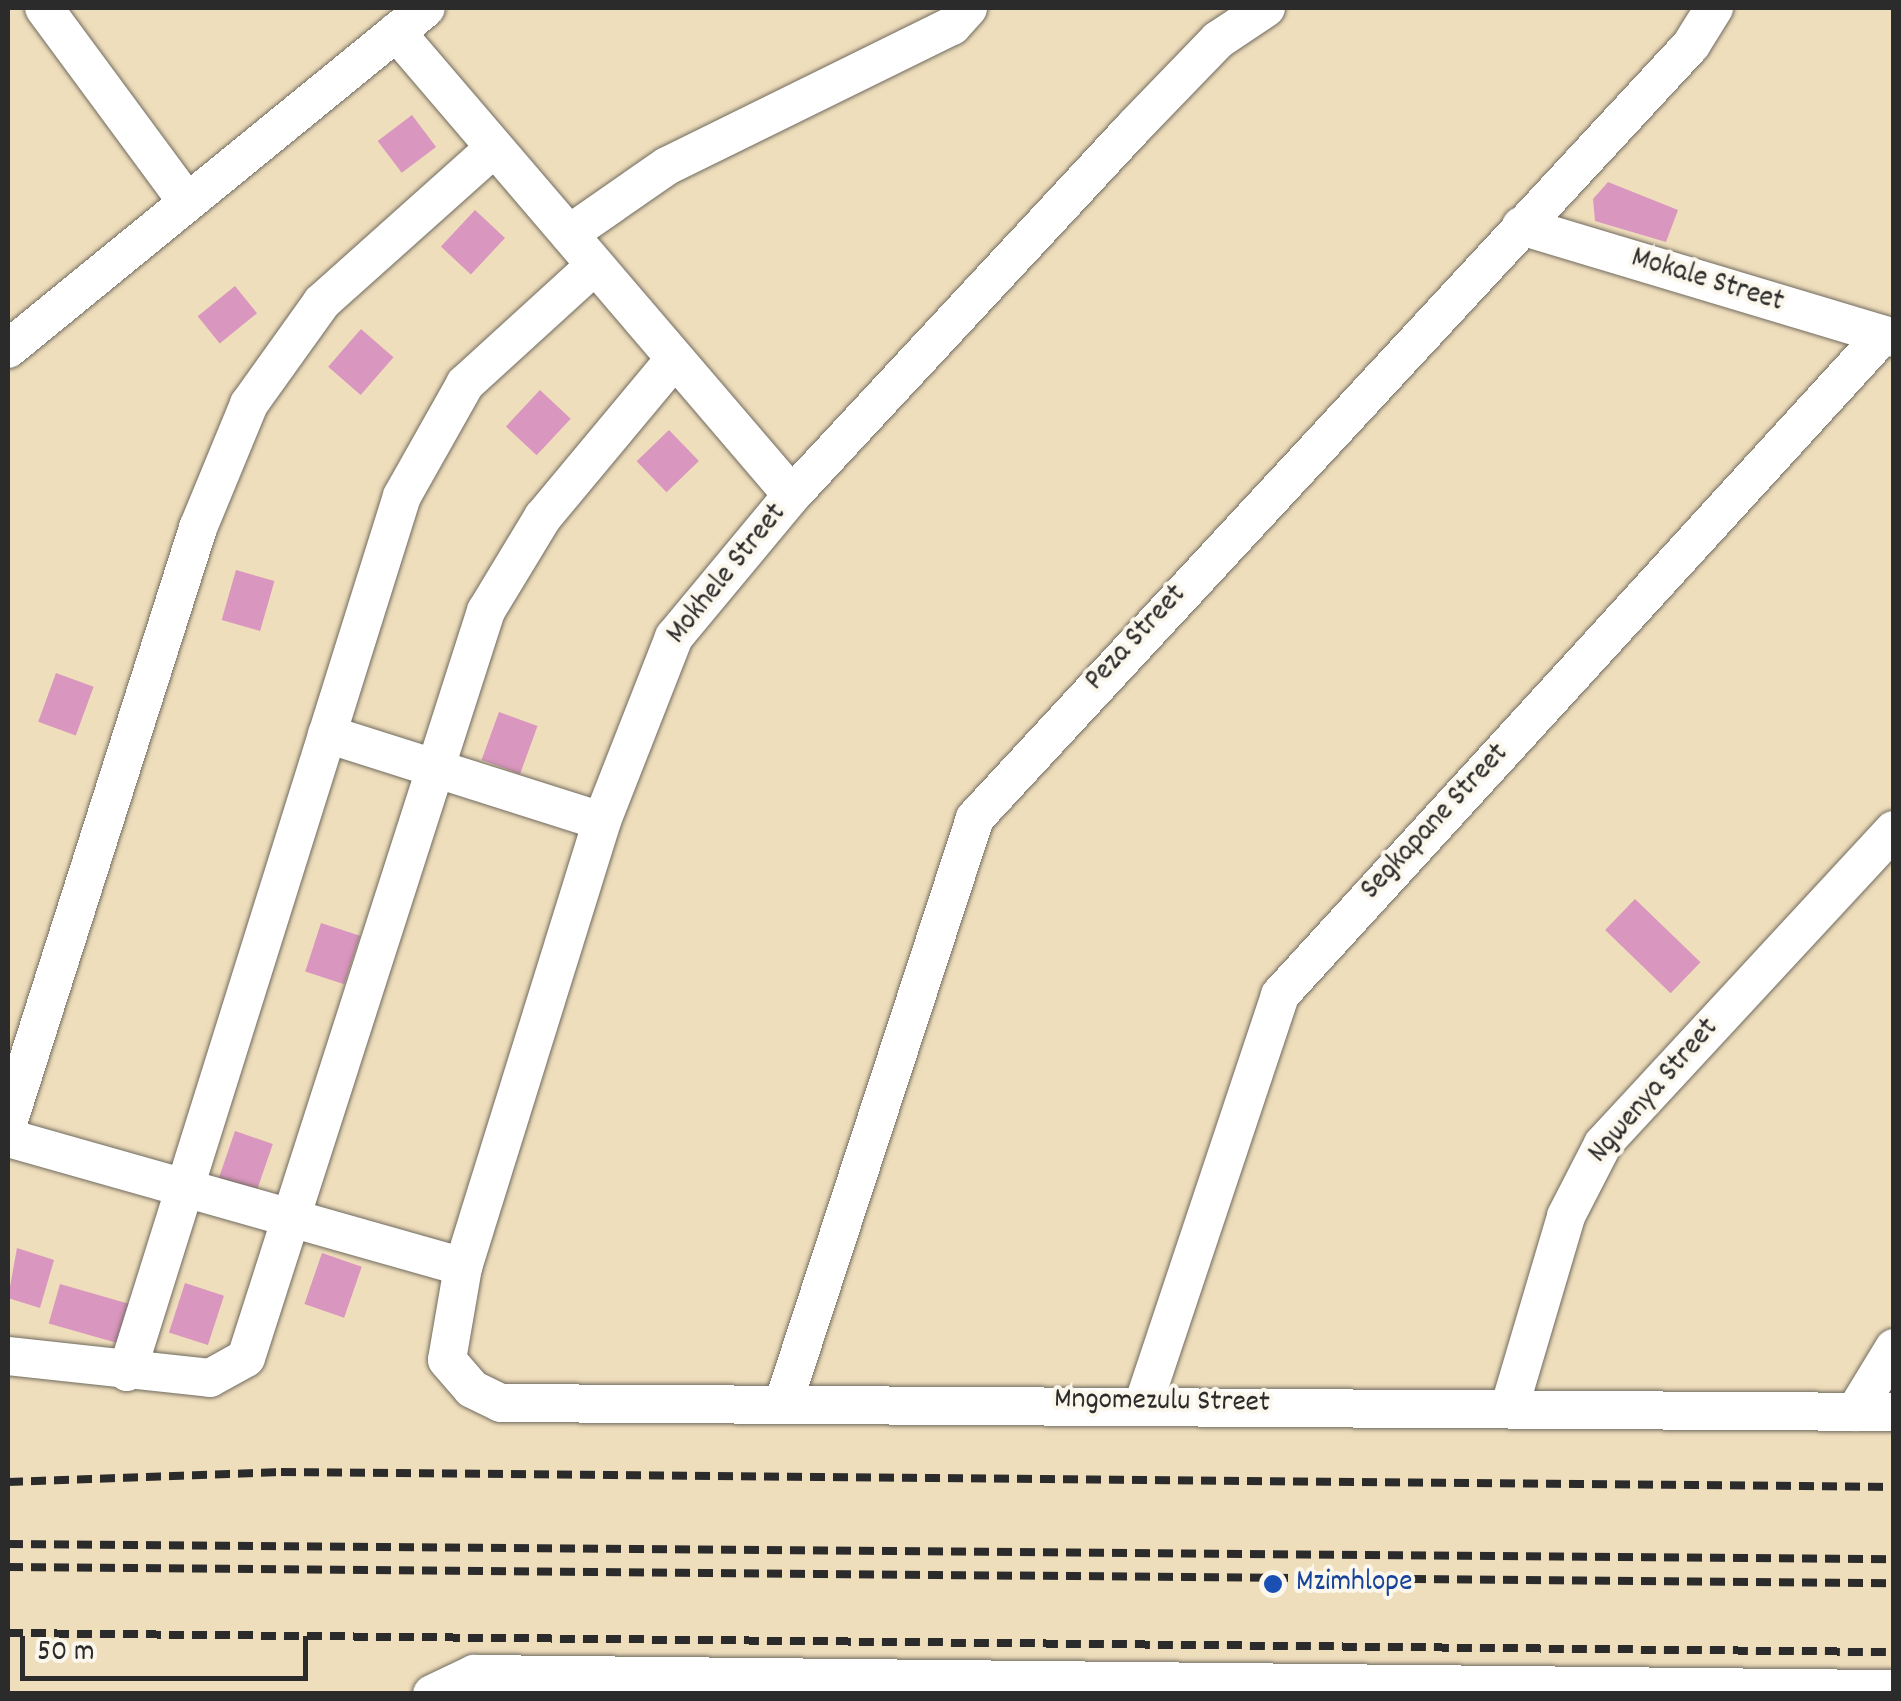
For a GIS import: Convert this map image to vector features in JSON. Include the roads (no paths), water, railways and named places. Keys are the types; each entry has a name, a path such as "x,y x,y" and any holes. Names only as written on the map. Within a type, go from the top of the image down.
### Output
{"street":[{"path":"44,8 185,199"},
{"path":"8,349 185,199 426,8"},
{"path":"569,234 668,166 952,26 968,8"},
{"name":"Mokhele Street","path":"447,1360 463,1267 602,821 674,637 792,495 1218,40 1266,8"},
{"name":"Peza Street","path":"784,1401 975,818 1691,44 1714,8"},
{"path":"396,32 569,234 592,268 672,362 792,495"},
{"path":"8,1123 198,528 249,404 322,302 494,149"},
{"name":"Mokale Street","path":"1521,226 1888,337"},
{"path":"127,1372 402,496 438,424 465,384 592,268"},
{"name":"Segkapane Street","path":"1144,1402 1280,994 1888,337"},
{"path":"8,1356 127,1372 210,1378 246,1358 294,1219 486,611 515,556 672,362"},
{"path":"327,734 602,821"},
{"name":"Ngwenya Street","path":"1508,1408 1566,1216 1603,1144 1894,830"},
{"path":"8,1138 463,1267"},
{"path":"1855,1412 1894,1348"},
{"name":"Mngomezulu Street","path":"447,1360 472,1390 502,1403 1144,1402 1894,1412"},
{"path":"447,1685 1894,1689"}],"railway":[{"path":"8,1482 281,1472 1894,1487"},
{"path":"8,1544 1894,1559"},
{"path":"8,1567 1894,1583"},
{"path":"8,1633 1894,1652"}],"place":[{"name":"Mzimhlope","path":"1273,1584"}]}
